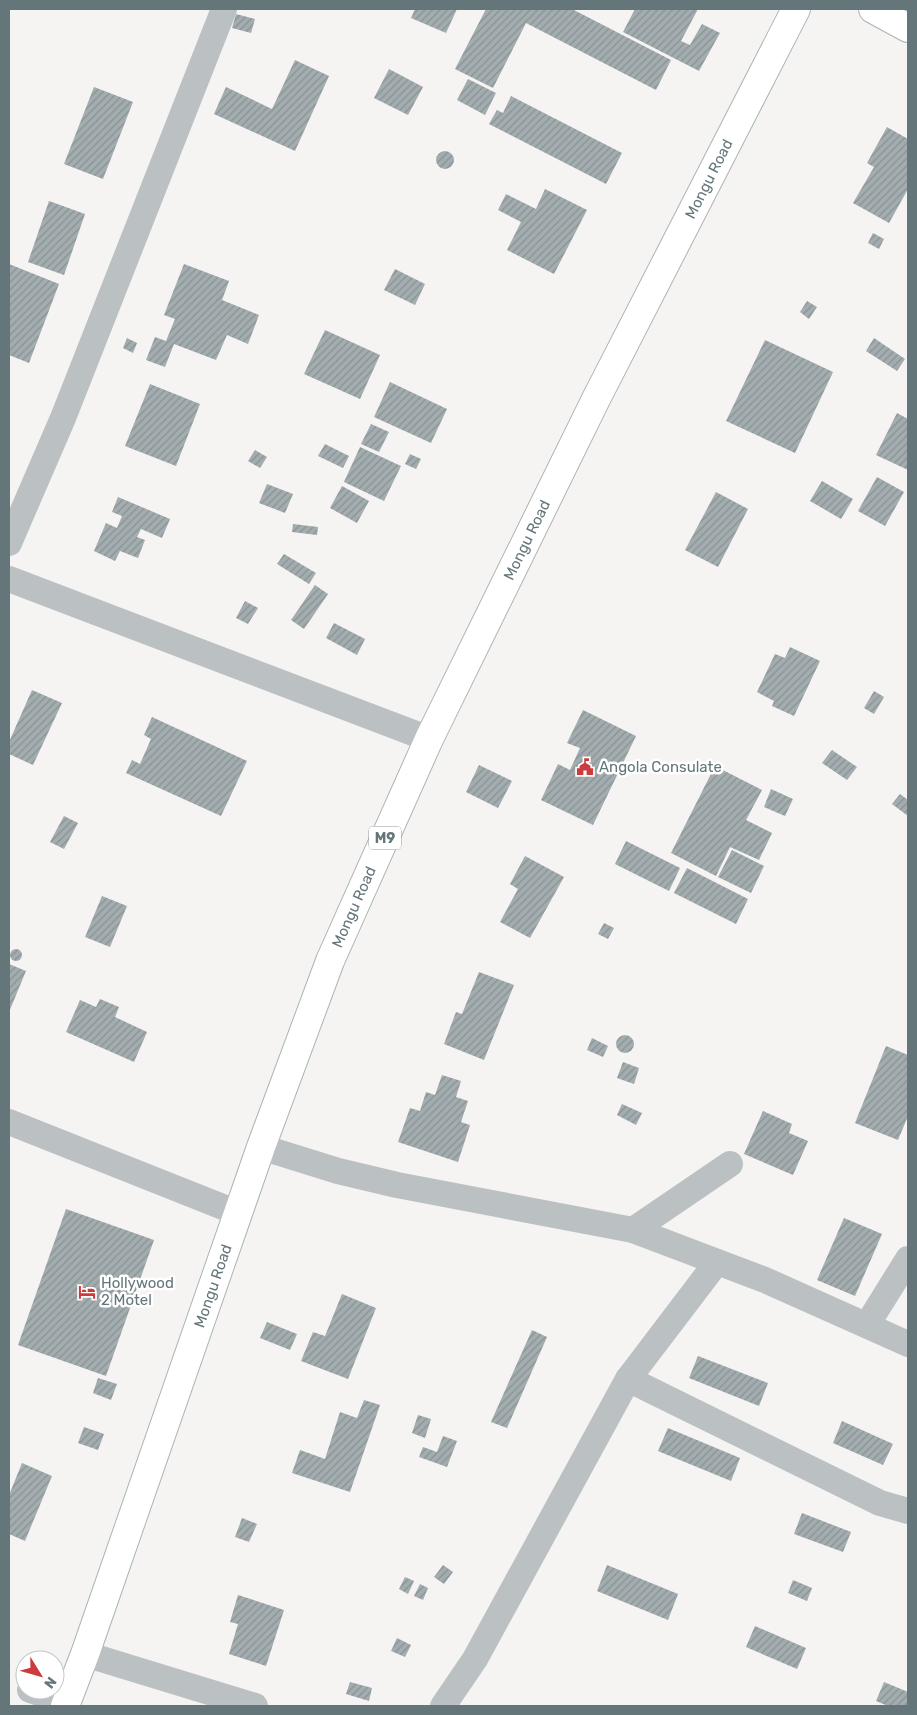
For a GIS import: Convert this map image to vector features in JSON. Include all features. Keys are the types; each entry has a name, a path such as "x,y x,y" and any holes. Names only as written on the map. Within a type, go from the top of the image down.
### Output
{"main road":[{"name":"Mongu Road","path":"65,1704 85,1654 261,1147 330,961 429,739 596,399 796,9"},
{"path":"873,9 908,28"}],"street":[{"path":"9,543 63,418 224,9"},
{"path":"9,579 429,739"},
{"path":"9,1122 238,1213"},
{"path":"261,1147 338,1171 397,1185 633,1230 765,1280 908,1344"},
{"path":"633,1230 730,1164"},
{"path":"867,1325 908,1259"},
{"path":"443,1706 475,1659 628,1379 718,1262"},
{"path":"628,1379 880,1504 908,1511"},
{"path":"85,1654 255,1706"}],"building":[{"path":"415,9 457,9 446,33 411,18"},
{"path":"486,9 572,9 671,60 656,90 526,23 493,88 455,69"},
{"path":"635,9 698,9 681,41 690,45 702,24 720,33 699,71 623,32"},
{"path":"236,14 255,19 251,33 232,28"},
{"path":"295,60 329,76 295,151 214,114 226,87 272,109"},
{"path":"389,69 423,87 408,115 374,98"},
{"path":"468,79 496,93 485,115 457,100"},
{"path":"94,87 133,102 103,179 64,164"},
{"path":"511,96 622,153 606,184 489,124 497,110 503,113"},
{"path":"887,127 908,139 908,189 889,223 853,203 874,167 867,163"},
{"path":"445,151 451,154 454,160 451,166 445,169 439,166 436,160 439,154"},
{"path":"545,189 587,210 554,274 507,250 521,222 498,210 506,194 536,209"},
{"path":"49,201 85,214 64,275 28,262"},
{"path":"873,233 884,239 879,249 868,243"},
{"path":"9,264 59,284 29,363 9,355"},
{"path":"184,264 229,281 222,300 259,315 248,344 227,335 216,360 174,344 165,367 146,360 155,337 166,341 175,319 164,315"},
{"path":"395,269 425,284 415,305 384,290"},
{"path":"807,301 817,307 809,319 800,312"},
{"path":"325,330 380,355 360,399 304,374"},
{"path":"127,338 137,343 133,353 123,348"},
{"path":"874,338 905,359 897,371 866,351"},
{"path":"765,340 833,372 795,453 726,421"},
{"path":"390,382 447,409 431,443 374,417"},
{"path":"150,384 200,404 176,466 125,446"},
{"path":"897,413 908,419 908,470 876,455"},
{"path":"371,424 389,432 379,452 361,444"},
{"path":"325,444 349,456 343,468 318,456"},
{"path":"360,447 401,466 384,501 344,482"},
{"path":"255,450 267,457 260,468 248,461"},
{"path":"410,454 421,459 416,469 405,464"},
{"path":"877,477 904,492 885,526 858,511"},
{"path":"822,481 853,499 841,519 810,501"},
{"path":"267,484 293,494 285,513 259,503"},
{"path":"342,486 369,501 357,523 330,508"},
{"path":"716,492 748,509 718,567 685,550"},
{"path":"118,497 170,519 162,538 141,529 137,537 145,540 138,558 120,551 115,561 94,551 106,523 117,528 122,516 112,512"},
{"path":"293,524 318,527 317,535 292,532"},
{"path":"284,554 316,573 309,584 277,564"},
{"path":"315,585 328,594 304,629 291,620"},
{"path":"245,601 258,608 248,624 236,618"},
{"path":"334,623 365,639 357,655 326,638"},
{"path":"790,647 820,661 794,716 772,706 774,701 757,692 775,654 785,658"},
{"path":"32,690 62,703 33,765 9,754 9,742"},
{"path":"874,691 884,697 874,714 864,708"},
{"path":"583,710 636,736 593,825 541,800 558,764 570,770 580,748 567,743"},
{"path":"152,717 247,761 221,816 126,773 132,760 140,764 151,739 144,735"},
{"path":"832,750 857,767 847,780 822,763"},
{"path":"479,765 512,781 498,808 466,792"},
{"path":"715,766 762,790 746,820 772,833 759,860 730,847 716,876 671,853"},
{"path":"771,789 793,799 785,816 764,807"},
{"path":"900,794 908,800 908,816 892,804"},
{"path":"64,816 78,823 64,849 50,842"},
{"path":"626,841 680,868 669,891 615,864"},
{"path":"732,850 764,866 751,893 718,877"},
{"path":"525,856 564,877 530,938 500,922 518,889 510,884"},
{"path":"687,868 748,899 736,924 674,893"},
{"path":"102,896 127,906 110,947 85,937"},
{"path":"604,923 614,928 608,939 598,934"},
{"path":"18,949 21,950 21,960 14,961 11,960 10,953 11,950"},
{"path":"9,964 26,971 9,1012"},
{"path":"479,972 514,985 484,1060 444,1044 456,1012 462,1014"},
{"path":"100,999 119,1007 115,1017 147,1032 134,1062 66,1032 80,1000 96,1007"},
{"path":"625,1035 631,1038 634,1044 631,1050 625,1053 619,1050 616,1044 619,1038"},
{"path":"592,1038 608,1046 603,1057 587,1050"},
{"path":"886,1046 908,1055 908,1116 898,1140 855,1123"},
{"path":"623,1062 639,1068 634,1084 617,1078"},
{"path":"442,1075 461,1081 456,1097 468,1101 461,1122 470,1125 458,1162 398,1142 410,1108 420,1111 426,1092 435,1095"},
{"path":"622,1104 642,1113 636,1125 617,1115"},
{"path":"763,1111 792,1124 789,1133 808,1141 793,1175 744,1154"},
{"path":"66,1209 154,1240 106,1376 18,1345"},
{"path":"844,1218 882,1234 855,1296 817,1280"},
{"path":"342,1294 376,1308 348,1379 301,1361 313,1332 325,1336"},
{"path":"267,1322 297,1334 290,1350 260,1338"},
{"path":"532,1330 547,1337 507,1428 491,1422"},
{"path":"698,1356 768,1383 759,1406 689,1378"},
{"path":"98,1378 117,1384 111,1400 93,1393"},
{"path":"364,1400 380,1405 350,1492 292,1473 300,1450 325,1459 340,1412 357,1418"},
{"path":"418,1415 431,1419 425,1438 412,1433"},
{"path":"842,1421 893,1444 883,1465 833,1443"},
{"path":"84,1427 104,1434 98,1450 78,1443"},
{"path":"668,1428 740,1458 731,1481 658,1451"},
{"path":"443,1436 457,1441 447,1467 419,1457 423,1447 437,1452"},
{"path":"22,1463 52,1476 25,1541 9,1534 9,1495"},
{"path":"802,1513 851,1532 843,1552 794,1534"},
{"path":"242,1518 257,1524 249,1542 235,1537"},
{"path":"443,1565 453,1572 444,1584 434,1577"},
{"path":"607,1565 678,1594 668,1620 597,1591"},
{"path":"405,1577 414,1581 408,1594 399,1589"},
{"path":"793,1580 812,1588 807,1601 788,1593"},
{"path":"420,1584 428,1588 423,1600 414,1596"},
{"path":"238,1595 284,1610 266,1666 229,1654 238,1624 230,1622"},
{"path":"755,1626 806,1648 797,1669 746,1647"},
{"path":"397,1638 411,1645 405,1657 391,1651"},
{"path":"350,1682 372,1688 369,1701 346,1694"},
{"path":"884,1682 908,1692 908,1706 888,1706 876,1701"}],"place":[{"name":"Angola Consulate","path":"585,767"},
{"name":"Hollywood 2 Motel","path":"87,1292"}]}
